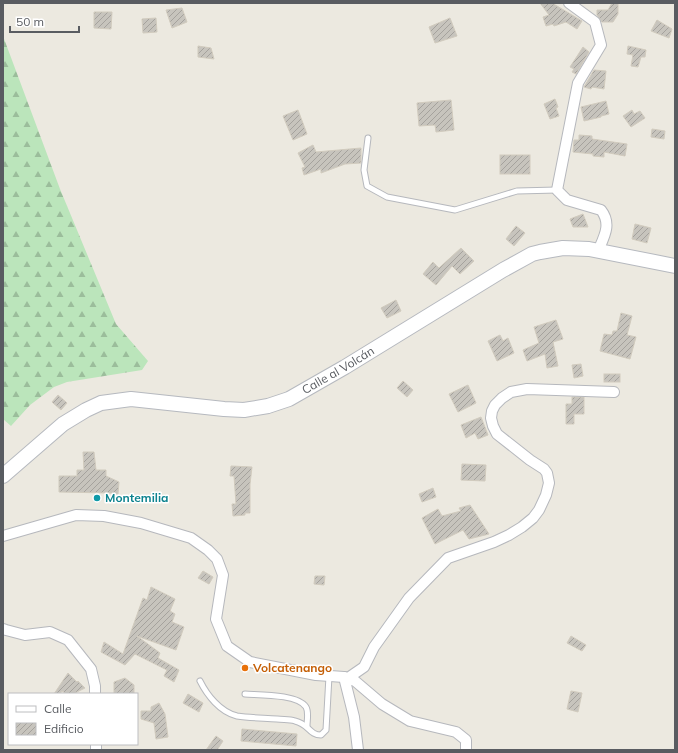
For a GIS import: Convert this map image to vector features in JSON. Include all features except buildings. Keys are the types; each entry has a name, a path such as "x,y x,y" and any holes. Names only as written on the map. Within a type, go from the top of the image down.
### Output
{"street":[{"path":"569,3 595,22 601,45 578,83 557,190 568,200 602,210 605,215 608,228 598,251"},
{"name":"Calle al Volcán","path":"3,476 71,418 94,406 108,402 132,399 224,410 253,409 289,400 503,270 532,254 563,248 598,251 675,266"},
{"path":"346,678 364,667 374,647 409,598 448,558 494,542 509,535 527,522 539,510 546,495 549,483 547,474 544,469 497,434 491,418 495,405 511,392 527,389 614,392"},
{"path":"3,536 76,515 104,516 140,523 191,538 208,550 217,559 223,575 216,619 227,646 250,662 316,676 346,678 355,681 382,704 410,721 456,732 466,740 466,750"},
{"path":"3,628 25,635 50,632 68,640 91,669 95,693"},
{"path":"346,678 354,717 358,750"}],"lane":[{"path":"368,138 364,170 368,186 387,197 455,210 517,191 557,190"},
{"path":"200,681 216,704 236,716 294,720 306,726 316,735 321,735 326,730 329,676"},
{"path":"245,694 287,697 299,701 305,706 307,711 306,726"}],"green space":[{"path":"3,36 60,189 116,324 148,361 142,370 67,382 54,387 30,405 11,426 3,419"}],"place":[{"name":"Montemilia","path":"97,498"},
{"name":"Volcatenango","path":"245,668"}]}
